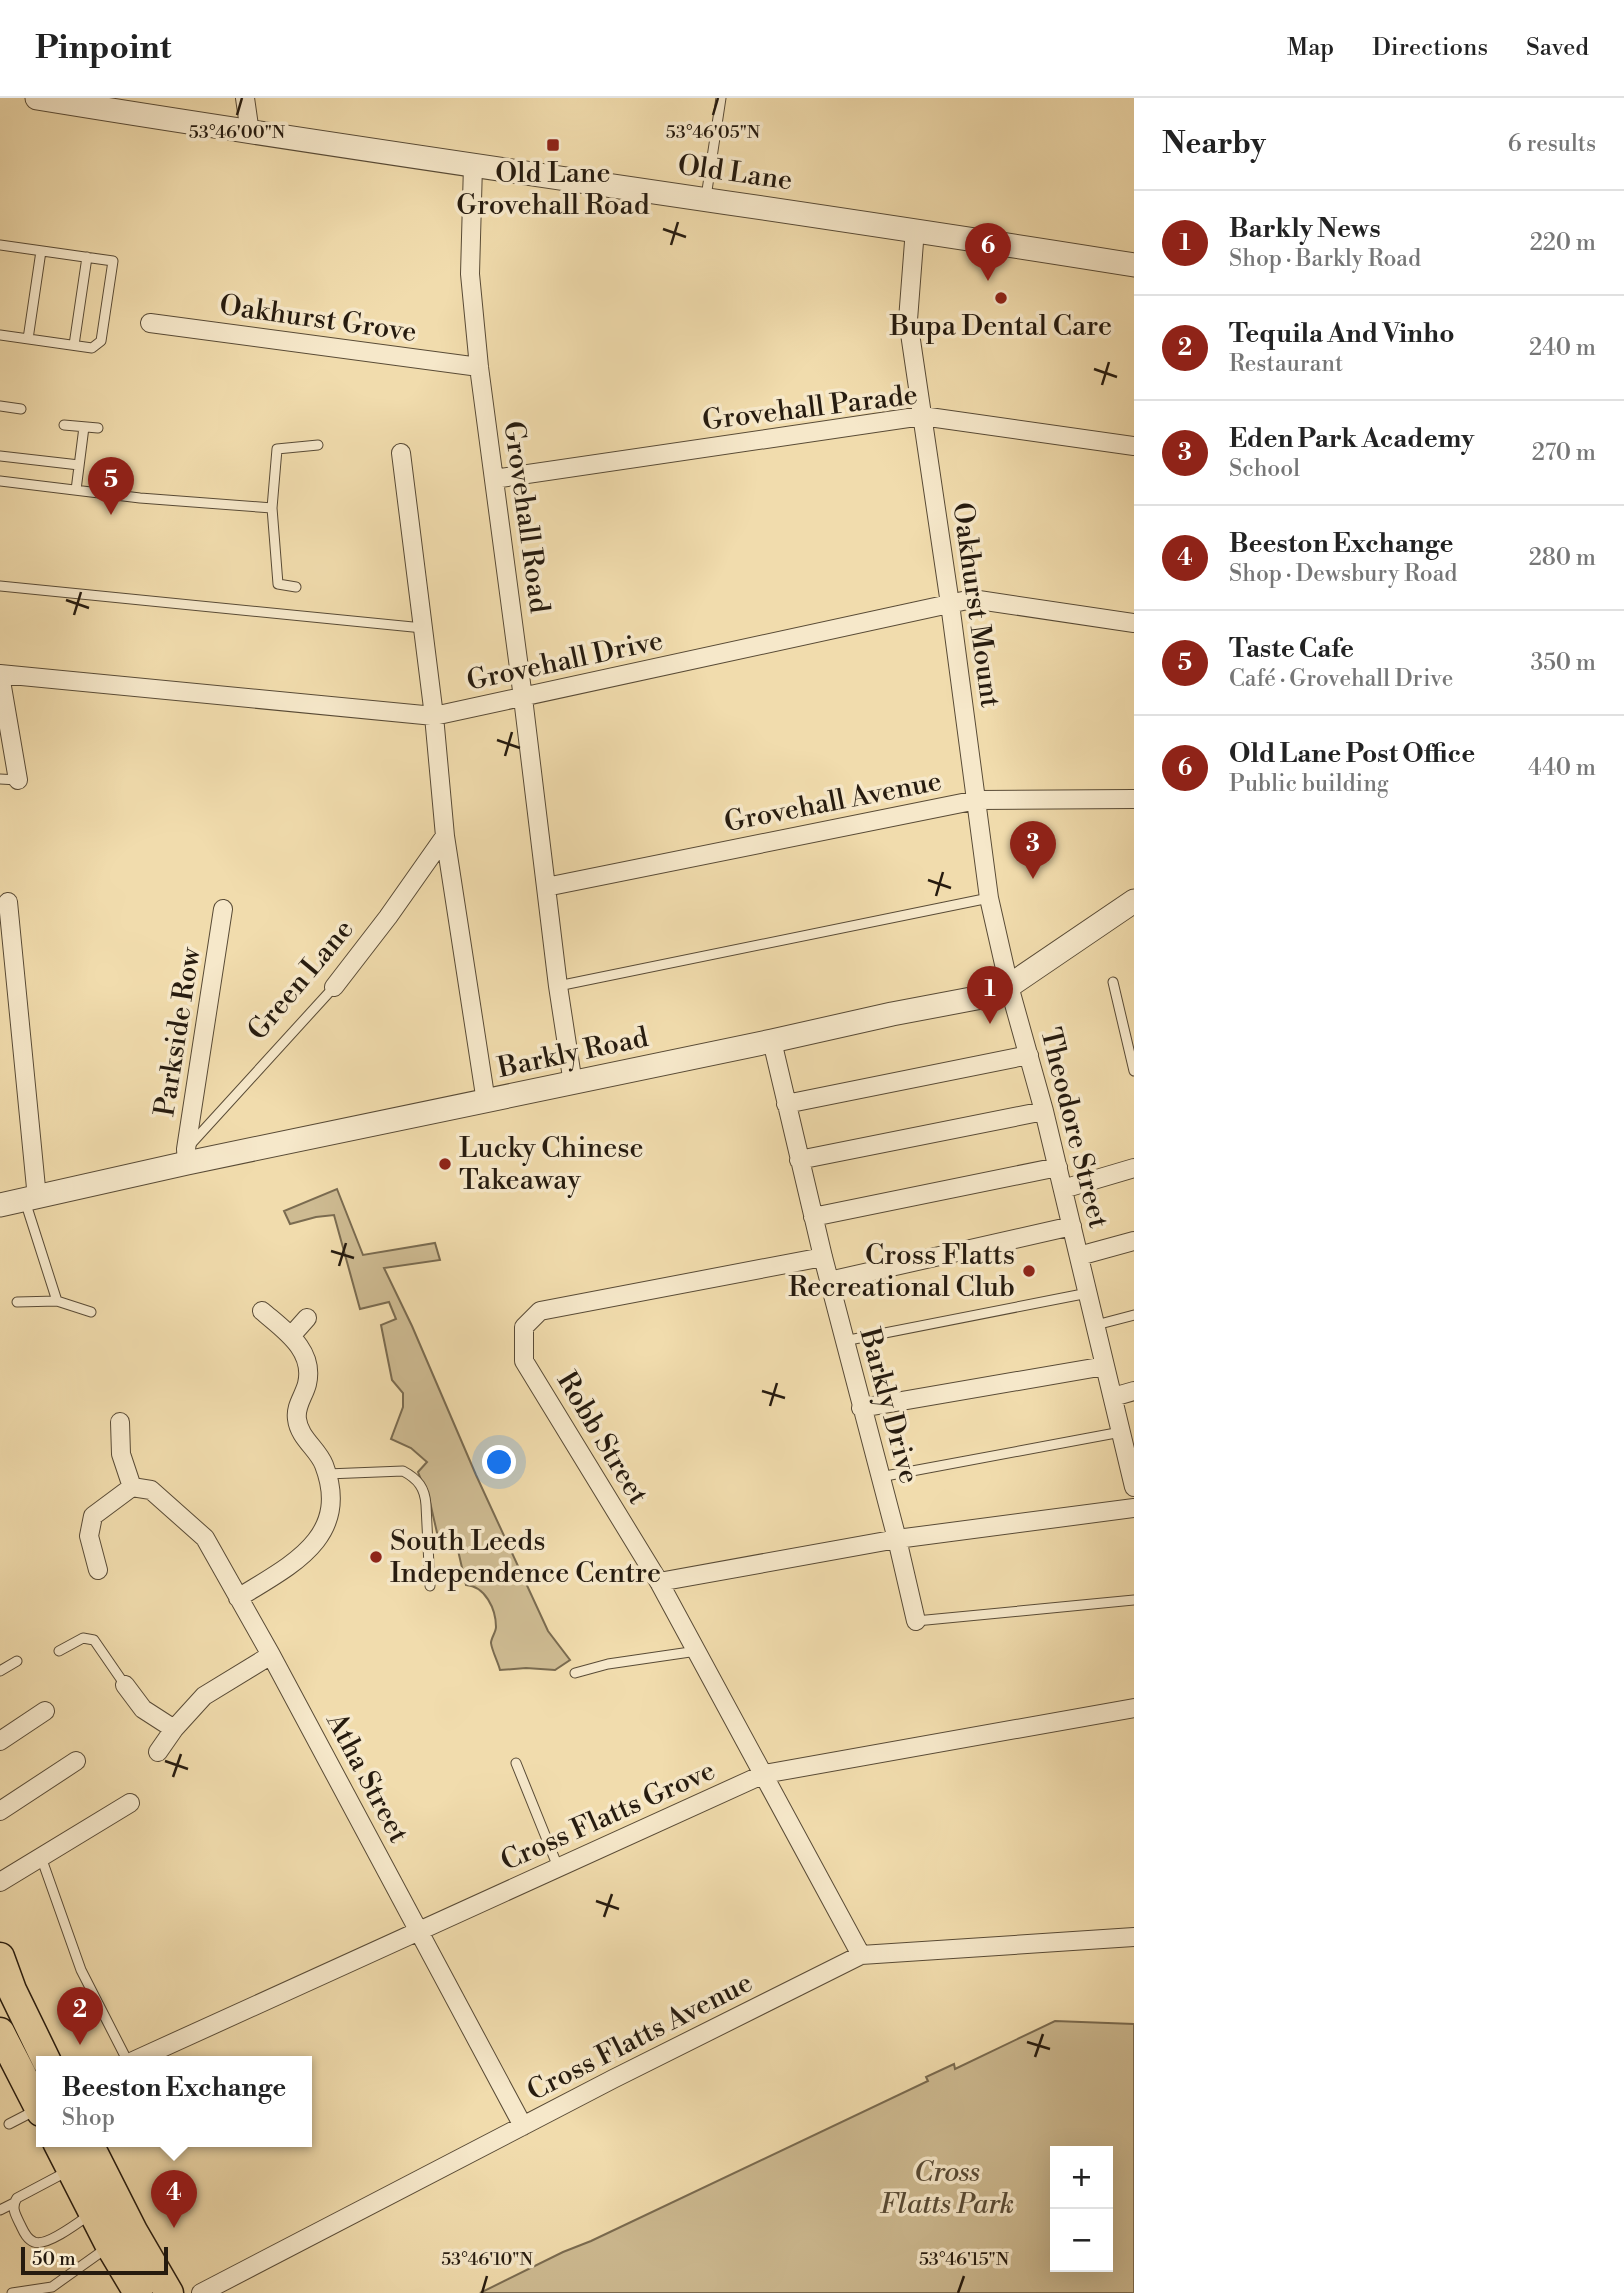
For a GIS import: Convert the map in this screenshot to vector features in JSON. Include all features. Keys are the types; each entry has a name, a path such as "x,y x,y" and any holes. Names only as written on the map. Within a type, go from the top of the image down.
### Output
{"main road":[{"path":"0,1957 6,1991 44,2056"},
{"path":"0,2032 36,2101"},
{"path":"65,2147 84,2158 122,2238 138,2293"},
{"path":"84,2158 93,2212 122,2238 169,2293"}],"street":[{"name":"Old Lane","path":"37,98 250,133 915,229 1134,265"},
{"path":"245,98 250,133"},
{"name":"Grovehall Road","path":"473,164 470,274 479,366 558,986 573,1084"},
{"name":"Oakhurst Mount","path":"915,229 908,320 978,800 989,898 1009,986"},
{"name":"Oakhurst Grove","path":"150,323 479,366"},
{"name":"Grovehall Parade","path":"494,479 922,416 1134,446"},
{"path":"401,453 434,716 445,836 486,1102"},
{"name":"Grovehall Drive","path":"0,675 434,716 972,599 1134,623"},
{"path":"0,675 9,780"},
{"name":"Grovehall Avenue","path":"546,887 978,800 1134,799"},
{"name":"Green Lane","path":"334,987 445,836"},
{"name":"Barkly Road","path":"0,1205 186,1156 486,1102 987,996 1009,986 1134,901"},
{"path":"8,902 31,1199"},
{"name":"Parkside Row","path":"186,1156 223,909"},
{"name":"Theodore Street","path":"1009,986 1058,1167 1134,1487"},
{"name":"Barkly Drive","path":"772,1041 844,1342 916,1620"},
{"path":"786,1104 1029,1055"},
{"path":"799,1160 1044,1111"},
{"path":"813,1217 1058,1167"},
{"path":"1063,1189 1134,1168"},
{"path":"829,1281 1072,1226"},
{"path":"1079,1256 1134,1241"},
{"name":"Robb Street","path":"823,1257 540,1311 524,1327 524,1361 659,1583 861,1955"},
{"path":"238,1598 295,1563 312,1548 324,1528 330,1506 330,1483 323,1462 300,1432 297,1420 297,1408 307,1383 308,1367 304,1353 291,1336 262,1311"},
{"path":"291,1336 307,1318"},
{"path":"861,1408 1105,1366"},
{"path":"1113,1397 1134,1391"},
{"path":"98,1570 89,1536 93,1516 132,1487 121,1454 120,1422"},
{"name":"Atha Street","path":"132,1487 151,1490 205,1538 271,1655 523,2126"},
{"path":"659,1583 897,1539 1134,1508"},
{"path":"158,1752 174,1729 204,1696 271,1655"},
{"path":"125,1685 144,1709 174,1729"},
{"name":"Cross Flatts Grove","path":"143,2056 764,1774 1134,1708"},
{"path":"0,1741 45,1711"},
{"path":"0,1811 76,1761"},
{"path":"0,1882 130,1803"},
{"name":"Cross Flatts Avenue","path":"201,2293 861,1955 1134,1937"}],"lane":[{"path":"706,199 722,98"},
{"path":"0,245 113,261 101,341 92,348 0,335"},
{"path":"28,339 41,251"},
{"path":"74,345 87,257"},
{"path":"0,406 21,409"},
{"path":"64,425 98,428"},
{"path":"76,490 84,427"},
{"path":"296,587 278,584 272,508 276,449 318,445"},
{"path":"0,456 79,465"},
{"path":"0,481 140,498 272,508"},
{"path":"0,586 423,628"},
{"path":"558,986 989,898"},
{"path":"1113,982 1134,1071"},
{"name":"Green Lane","path":"186,1156 334,987"},
{"path":"31,1199 57,1301"},
{"path":"844,1342 1088,1293"},
{"path":"17,1302 57,1301 91,1312"},
{"path":"1096,1325 1134,1315"},
{"path":"880,1477 1121,1432"},
{"path":"327,1474 403,1471 421,1484 426,1505 430,1586"},
{"path":"916,1620 1134,1600"},
{"path":"59,1651 83,1638 94,1640 125,1685"},
{"path":"575,1673 608,1664 696,1651"},
{"path":"0,1671 17,1661"},
{"path":"516,1763 558,1867"},
{"path":"41,1857 81,1970 127,2056"},
{"path":"9,2124 36,2111"},
{"path":"0,2210 84,2158"},
{"path":"14,2203 14,2211 25,2234 34,2242 44,2242 93,2212"},
{"path":"12,2293 52,2287 122,2238"}],"green space":[{"path":"337,1189 363,1255 435,1243 440,1260 384,1268 548,1631 570,1660 555,1670 500,1670 491,1643 496,1627 492,1606 479,1589 466,1585 454,1533 438,1537 430,1502 418,1472 427,1462 411,1448 391,1439 403,1407 403,1393 392,1380 381,1325 396,1319 389,1302 360,1309 334,1215 290,1224 284,1211"},
{"name":"Cross Flatts Park","path":"1055,2021 1134,2024 1134,2293 480,2293 928,2081 926,2077 954,2064 955,2069"}],"place":[{"name":"Old Lane Grovehall Road","path":"553,145"},
{"name":"Old Lane Post Office","path":"988,281"},
{"name":"Bupa Dental Care","path":"1001,298"},
{"name":"Taste Cafe","path":"111,515"},
{"name":"Eden Park Academy","path":"1033,879"},
{"name":"Barkly News","path":"990,1024"},
{"name":"Lucky Chinese Takeaway","path":"445,1164"},
{"name":"Cross Flatts Recreational Club","path":"1029,1271"},
{"name":"South Leeds Independence Centre","path":"376,1557"},
{"name":"Tequila And Vinho","path":"80,2045"},
{"name":"Beeston Exchange","path":"174,2228"}]}
